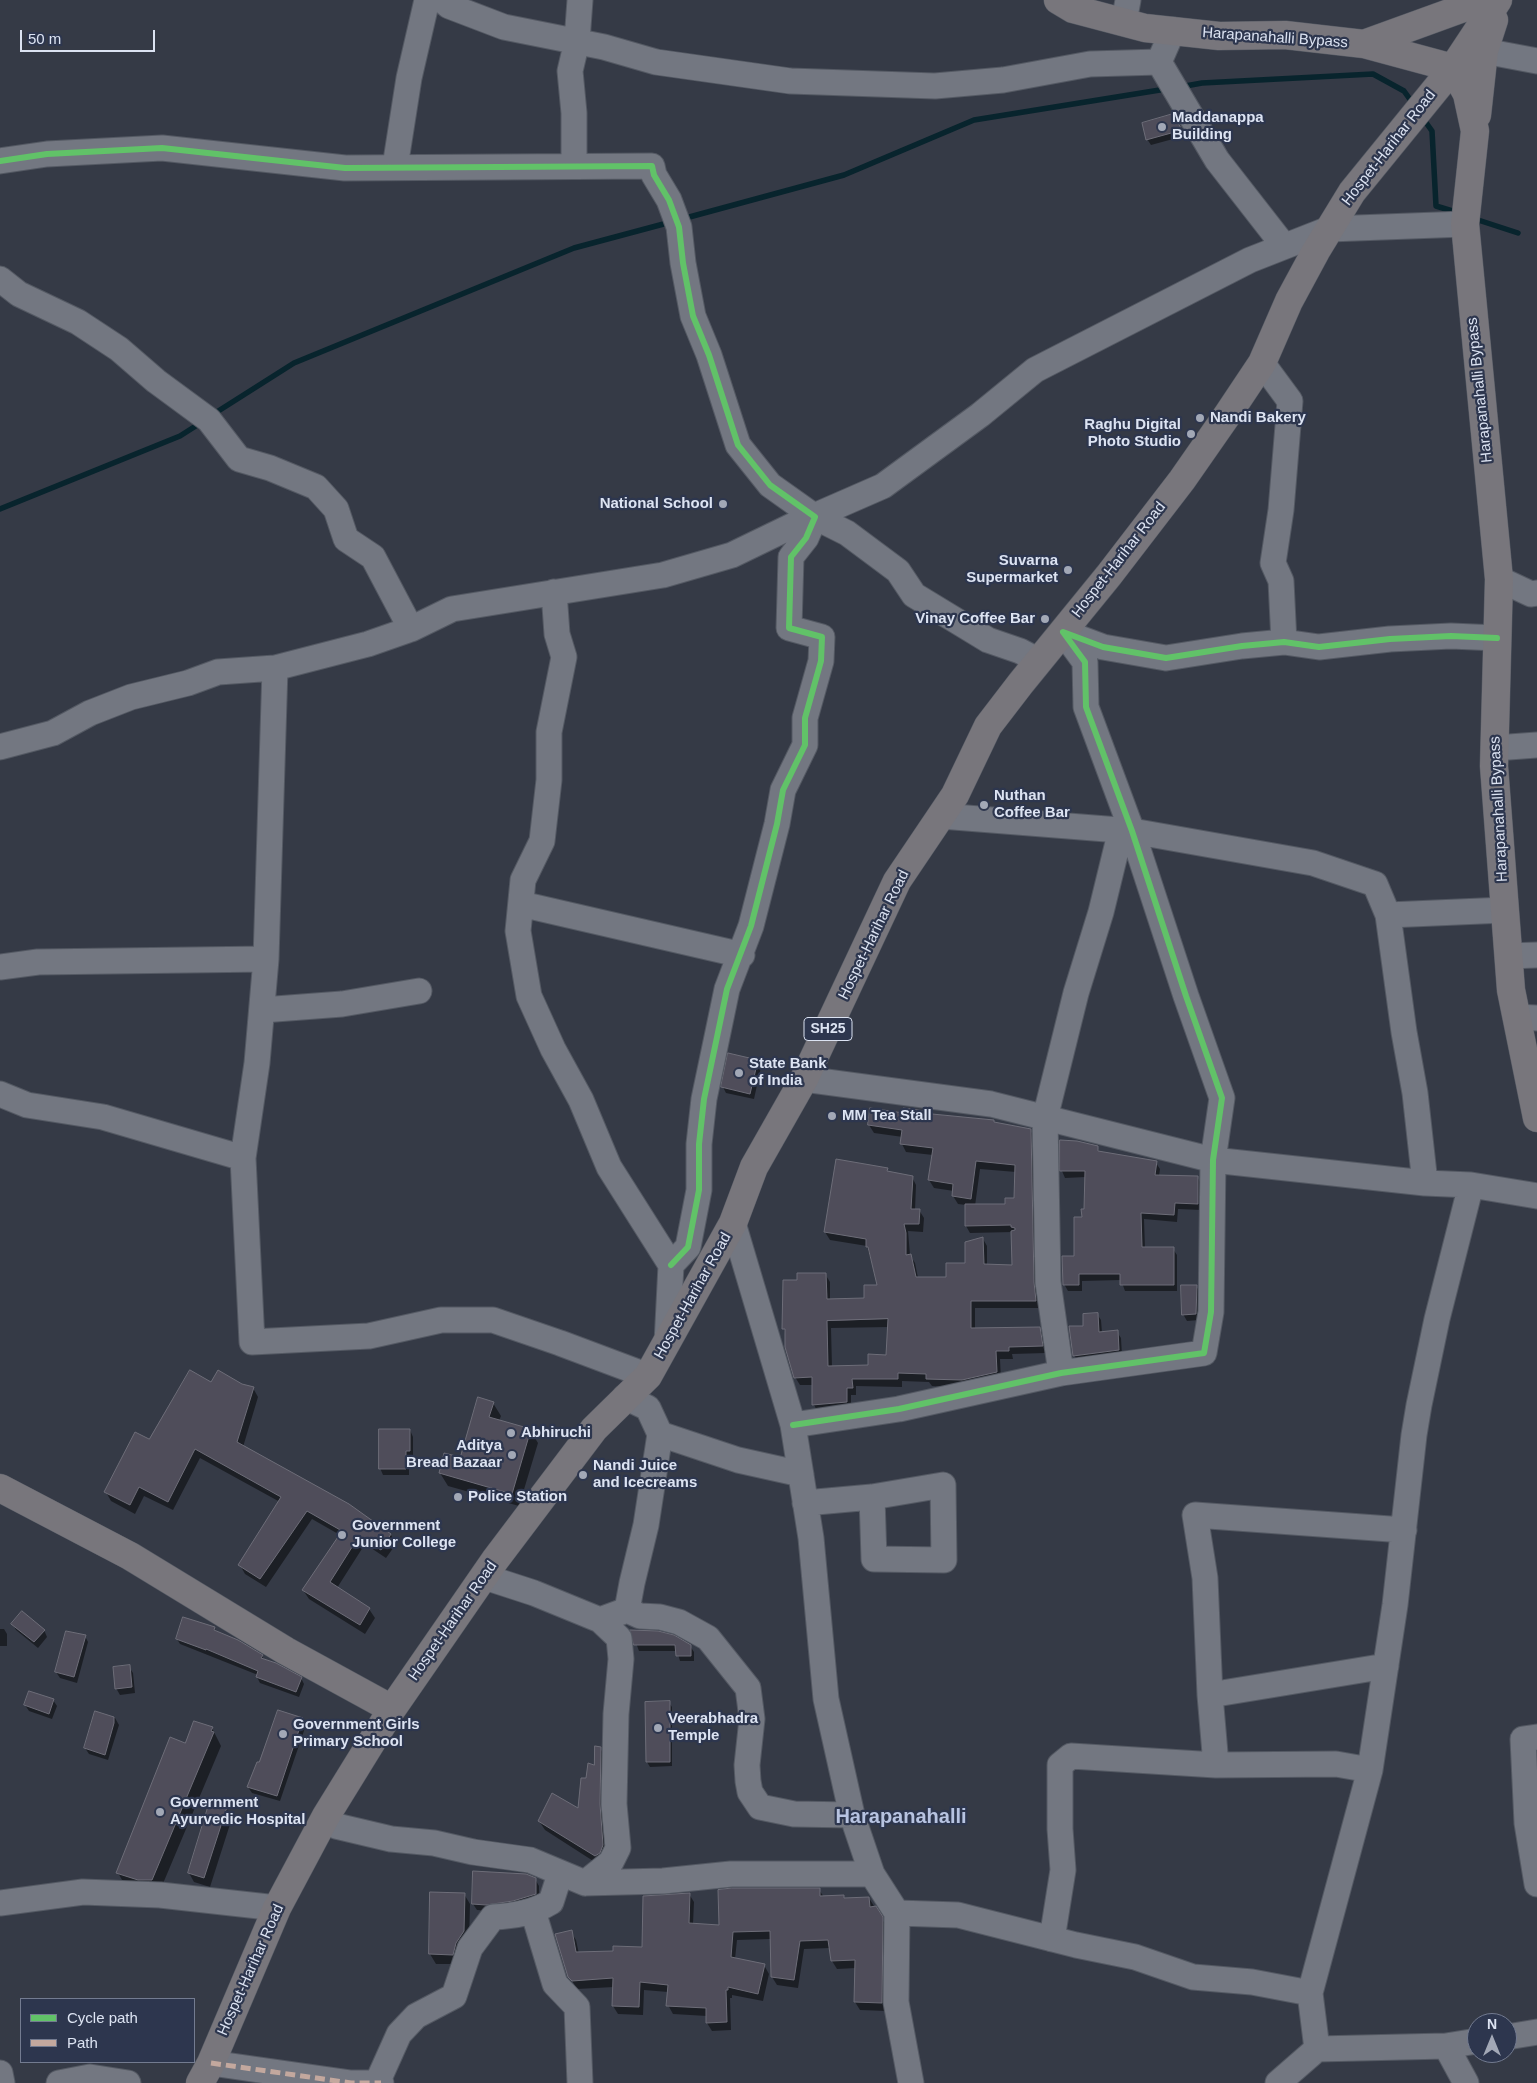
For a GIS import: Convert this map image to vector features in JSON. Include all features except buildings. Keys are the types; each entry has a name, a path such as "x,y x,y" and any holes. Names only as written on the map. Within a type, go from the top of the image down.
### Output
{"main road":[{"name":"Harapanahalli Bypass","path":"1058,0 1073,9 1126,11 1146,28 1220,36 1285,35 1364,44 1453,68 1467,94 1475,131 1464,224 1499,579 1494,766 1511,990 1527,1018 1537,1118"},
{"path":"1364,44 1485,0"},
{"path":"1475,131 1484,51 1499,0"},
{"name":"Hospet-Harihar Road","path":"205,2073 277,1908 326,1816 392,1710 483,1578 594,1429 648,1376 733,1223 754,1167 804,1079 897,881 955,795 988,726 1182,480 1262,363 1289,302 1329,229 1352,192 1453,68 1499,0"},
{"path":"0,1488 130,1556 286,1651 392,1710"}],"street":[{"path":"395,167 409,78 427,0"},
{"path":"442,0 449,6 504,27 577,41 656,62 790,81 935,86 1003,80 1090,64 1159,62"},
{"path":"574,166 574,113 570,72 577,41 580,0"},
{"path":"1159,62 1173,30"},
{"path":"1484,51 1537,61"},
{"path":"1159,62 1217,160 1284,246"},
{"path":"0,161 47,154 162,148 345,168 652,166 654,175 676,218 693,316 709,355 738,445 770,485 815,517 847,533 898,571 914,595 988,640 1020,651 1039,661"},
{"path":"0,748 53,733 90,713 131,697 188,683 218,672 275,668 368,644 411,629 452,609 663,575 732,555 796,524 883,486 980,415 1035,370 1250,260 1329,229 1464,224"},
{"path":"0,279 18,294 78,322 119,349 156,381 209,420 239,459 270,468 316,487 336,509 346,539 372,558 411,629"},
{"path":"1262,363 1290,401 1281,510 1273,563 1281,580 1284,642"},
{"path":"671,1265 688,1247 699,1190 699,1144 704,1100 727,989 742,955 751,926 777,824 783,790 805,745 805,718 821,661 822,636 789,628 792,557 806,538 815,517"},
{"path":"1499,579 1531,594 1537,593"},
{"path":"554,592 557,634 564,657 549,732 549,780 542,841 523,880 518,931 529,996 553,1049 580,1100 609,1167 671,1265 667,1343"},
{"path":"1063,632 1103,647 1166,658 1242,646 1284,642 1319,647 1390,639 1450,636 1498,638"},
{"path":"793,1425 899,1409 1061,1374 1204,1353 1211,1312 1213,1160 1222,1098 1126,831 1086,707 1085,662 1063,632"},
{"path":"275,668 266,959 257,1063 243,1158 252,1342 369,1336 441,1320 493,1320 648,1376"},
{"path":"1495,748 1537,744"},
{"path":"941,816 1126,831 1313,863 1375,884 1388,915 1404,1032 1415,1093 1425,1183"},
{"path":"1061,1374 1048,1282 1045,1118 1076,993 1126,831"},
{"path":"520,904 742,955"},
{"path":"1388,915 1505,910"},
{"path":"1508,956 1537,955"},
{"path":"0,967 38,962 266,959"},
{"path":"262,1010 342,1004 418,991"},
{"path":"804,1079 991,1104 1213,1160 1425,1183 1471,1185 1537,1196"},
{"path":"0,1094 27,1105 103,1118 243,1158"},
{"path":"1317,2049 1310,1993 1370,1770 1386,1666 1419,1405 1437,1319 1471,1185"},
{"path":"733,1223 793,1425 811,1538 826,1699 852,1815 872,1874 897,1913 896,2002 911,2083"},
{"path":"625,1397 648,1408 660,1434 646,1525 632,1582 628,1610"},
{"path":"660,1434 738,1460 801,1474"},
{"path":"806,1504 872,1497"},
{"path":"1216,1765 1210,1695 1205,1578 1195,1515 1404,1530"},
{"path":"483,1578 534,1593 600,1620 619,1638 621,1660 616,1714 614,1804 618,1848 611,1862 585,1884"},
{"path":"600,1620 628,1610 640,1616 660,1617 679,1622 708,1638 748,1688 752,1719 747,1765 748,1781 750,1792 760,1807 794,1814 852,1815"},
{"path":"1210,1695 1386,1666"},
{"path":"1537,1737 1522,1739 1528,1823 1537,1884"},
{"path":"1052,1939 1063,1870 1060,1829 1060,1766 1071,1756 1216,1765 1336,1764 1370,1770"},
{"path":"326,1816 336,1826 392,1839 434,1843 473,1852 530,1860 585,1884 663,1881 732,1874 872,1874"},
{"path":"377,2083 399,2034 416,2016 454,1996 470,1948 493,1917 510,1916 533,1911 551,1902 560,1874"},
{"path":"0,1904 83,1892 160,1895 277,1908"},
{"path":"533,1911 555,1984 577,2006 580,2083"},
{"path":"897,1913 958,1915 1052,1939 1135,1957 1193,1977 1252,1982 1310,1993"},
{"path":"1517,2035 1537,2032"},
{"path":"1278,2083 1317,2049 1446,2046 1467,2043"},
{"path":"1446,2046 1466,2083"},
{"path":"0,2073 2,2083"},
{"path":"205,2073 351,2083 381,2083"},
{"path":"59,2083 90,2077 128,2083"}],"waterway":[{"path":"1180,87 1202,83 1373,74 1404,91 1414,105"},
{"path":"682,219 844,175 974,120 1166,89"},
{"path":"1422,117 1432,131 1436,206 1459,213"},
{"path":"1472,218 1518,233"},
{"path":"212,415 294,363 574,248 671,222"},
{"path":"0,509 180,436 202,422"}],"marked path":[{"path":"211,2063 351,2083 381,2083"}],"cycle path":[{"path":"0,161 47,154 162,148 345,168 652,166 654,175 669,200 679,227 683,263 693,316 709,355 738,445 770,485 815,517 806,538 791,557 789,628 822,637 821,661 805,718 805,745 783,790 777,824 751,926 727,989 704,1099 699,1144 699,1190 688,1247 671,1265"},
{"path":"793,1425 899,1409 1061,1373 1204,1353 1211,1312 1213,1160 1222,1098 1186,996 1132,831 1086,707 1085,662 1063,632 1103,647 1166,658 1242,646 1284,642 1319,647 1390,639 1451,636 1497,638"}],"place":[{"name":"Maddanappa Building","path":"1162,127"},
{"name":"Nandi Bakery","path":"1200,418"},
{"name":"Raghu Digital Photo Studio","path":"1191,434"},
{"name":"National School","path":"723,504"},
{"name":"Suvarna Supermarket","path":"1068,570"},
{"name":"Vinay Coffee Bar","path":"1045,619"},
{"name":"Nuthan Coffee Bar","path":"984,805"},
{"name":"State Bank of India","path":"739,1073"},
{"name":"MM Tea Stall","path":"832,1116"},
{"name":"Abhiruchi","path":"511,1433"},
{"name":"Aditya Bread Bazaar","path":"512,1455"},
{"name":"Nandi Juice and Icecreams","path":"583,1475"},
{"name":"Police Station","path":"458,1497"},
{"name":"Government Junior College","path":"342,1535"},
{"name":"Veerabhadra Temple","path":"658,1728"},
{"name":"Government Girls Primary School","path":"283,1734"},
{"name":"Government Ayurvedic Hospital","path":"160,1812"}],"district":[{"name":"Harapanahalli","path":"901,1817"}]}
